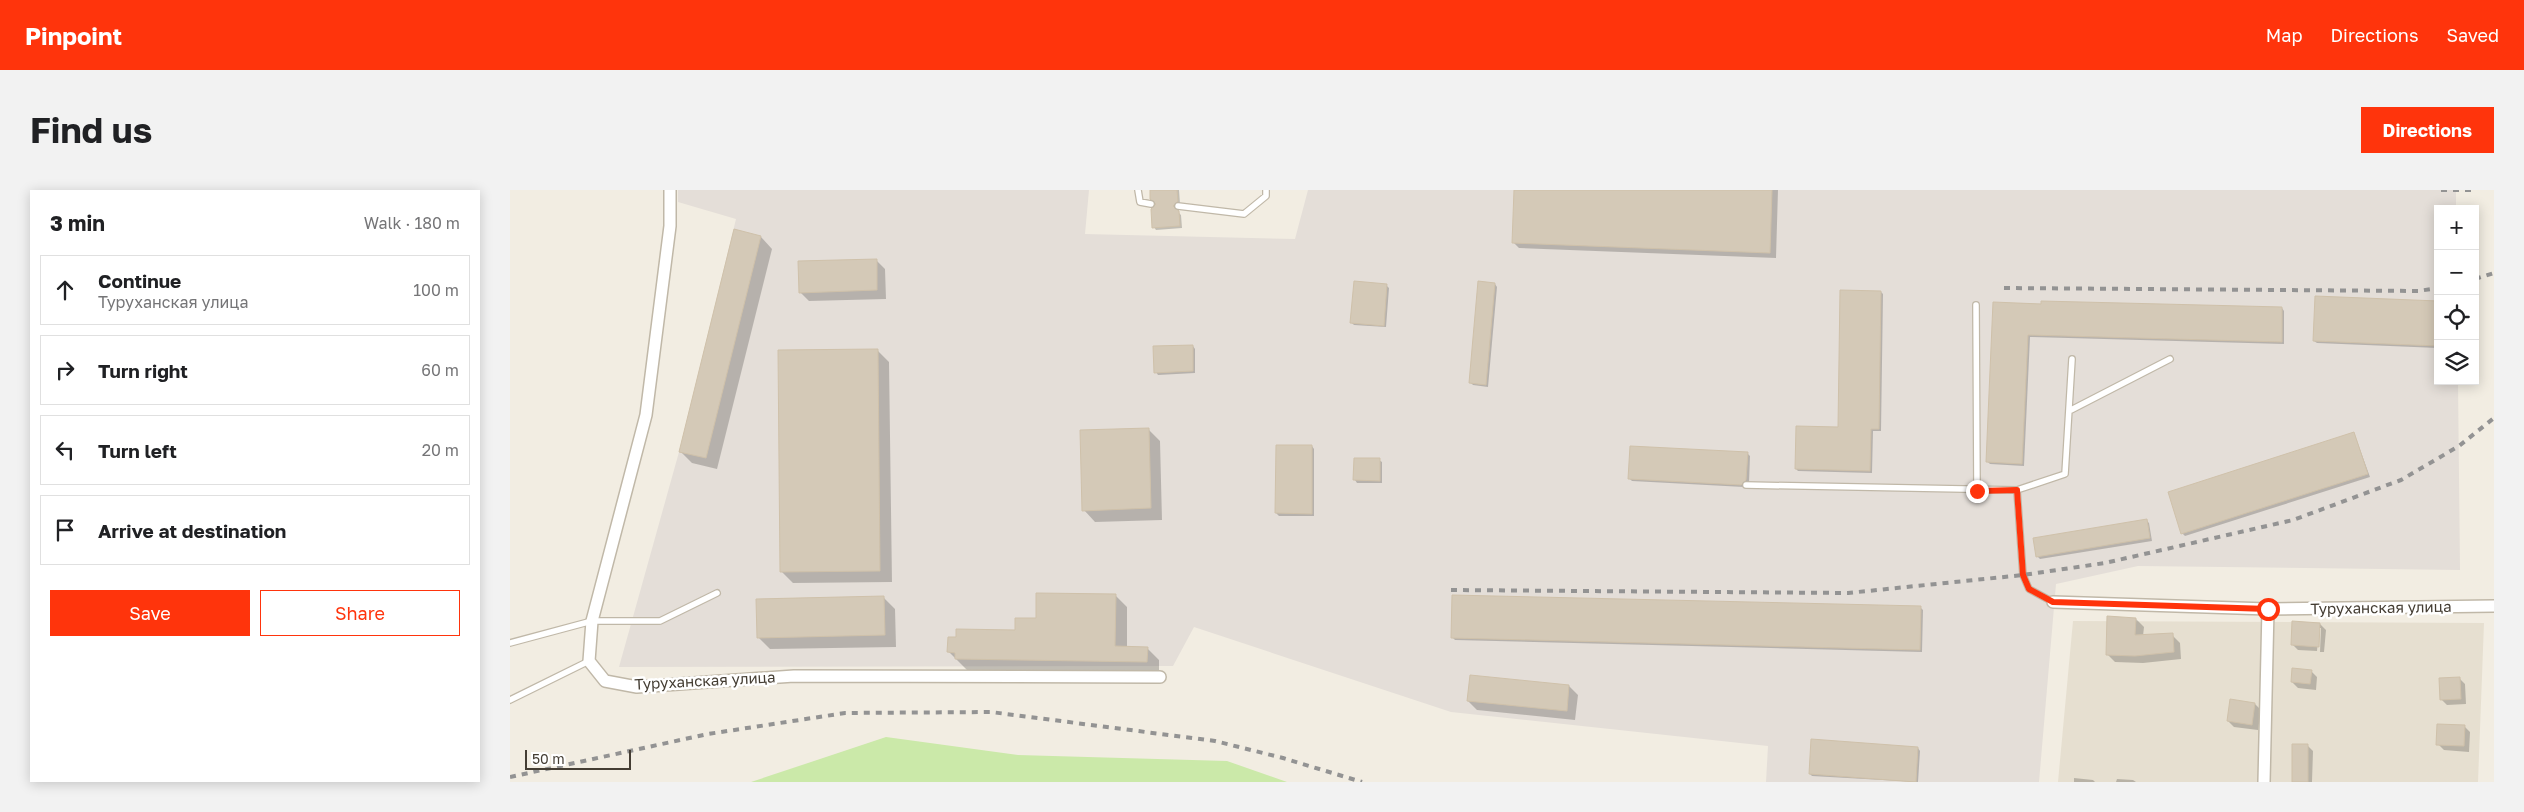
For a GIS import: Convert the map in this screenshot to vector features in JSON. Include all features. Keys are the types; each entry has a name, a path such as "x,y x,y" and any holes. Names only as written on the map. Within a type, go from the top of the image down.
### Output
{"street":[{"path":"588,661 592,621 646,415 670,226 670,190"},
{"name":"Туруханская улица","path":"2053,602 2268,609 2494,606"},
{"path":"2264,782 2268,609"},
{"name":"Туруханская улица","path":"588,661 606,680 637,687 794,676 1160,677"}],"lane":[{"path":"1138,190 1140,202 1151,204"},
{"path":"1178,206 1244,214 1266,196 1266,190"},
{"path":"1976,305 1977,491"},
{"path":"1746,485 1977,491 2017,490 2066,474 2071,410 2072,359"},
{"path":"2071,410 2170,359"},
{"path":"2017,490 2023,575 2029,589 2053,602"},
{"path":"510,643 592,621 660,622 717,593"},
{"path":"510,700 588,661"}],"shaded area":[{"path":"678,190 1089,190 1085,234 1295,239 1308,190 2456,190 2456,205 2434,205 2434,385 2458,385 2460,570 2138,566 2056,584 2039,782 1766,782 1768,746 1451,712 1194,627 1173,666 619,667 679,452 736,219 678,202"},
{"path":"2073,621 2484,623 2478,782 2058,782"}],"green space":[{"path":"886,737 1018,755 1227,761 1287,782 751,782"}],"building":[{"path":"1150,190 1177,190 1178,201 1173,206 1179,211 1180,226 1152,228 1151,209 1156,204 1150,199"},
{"path":"1514,190 1772,190 1770,253 1512,243"},
{"path":"734,229 761,236 706,458 679,452"},
{"path":"877,259 877,290 799,293 798,261"},
{"path":"1354,281 1387,284 1384,326 1350,323"},
{"path":"1478,281 1495,283 1486,385 1469,383"},
{"path":"1840,290 1881,291 1879,429 1871,429 1870,471 1795,469 1796,426 1838,427"},
{"path":"2315,296 2434,301 2434,346 2313,341"},
{"path":"2041,301 2282,307 2282,342 2028,335 2022,464 1986,462 1993,302 2041,304"},
{"path":"1193,345 1193,371 1154,373 1153,346"},
{"path":"878,349 880,571 780,572 778,350"},
{"path":"1149,428 1151,508 1082,511 1080,430"},
{"path":"2354,432 2368,474 2181,534 2168,492"},
{"path":"1276,445 1312,445 1312,514 1275,513"},
{"path":"1630,446 1748,452 1746,480 1741,485 1628,479"},
{"path":"1354,458 1380,458 1380,481 1353,480"},
{"path":"2147,519 2150,538 2036,557 2033,538"},
{"path":"1036,593 1116,594 1115,646 1148,647 1147,662 955,659 955,653 947,652 948,637 956,637 956,629 1015,630 1015,618 1036,618"},
{"path":"1452,595 1921,606 1920,650 1451,638"},
{"path":"884,596 885,635 757,638 756,599"},
{"path":"2107,616 2136,618 2135,635 2173,633 2174,652 2135,656 2106,655"},
{"path":"2292,621 2320,623 2319,647 2291,645"},
{"path":"2292,668 2312,670 2310,684 2291,682"},
{"path":"1470,675 1569,685 1567,711 1467,701"},
{"path":"2460,677 2461,699 2440,700 2439,678"},
{"path":"2230,699 2255,703 2252,725 2227,721"},
{"path":"2437,724 2465,725 2464,746 2436,745"},
{"path":"1811,739 1918,747 1916,782 1809,774"},
{"path":"2292,744 2308,744 2308,782 2292,782"}],"railway":[{"path":"2441,190 2476,190"},
{"path":"2479,278 2494,273"},
{"path":"2004,288 2418,291 2434,289"},
{"path":"1451,590 1848,593 2023,575 2105,563 2293,520 2401,480 2459,446 2494,418"},
{"path":"510,777 708,734 845,713 991,712 1215,741 1283,758 1362,782"}],"route":[{"path":"1977,491 2017,490 2023,575 2029,589 2053,602 2268,609"}]}
